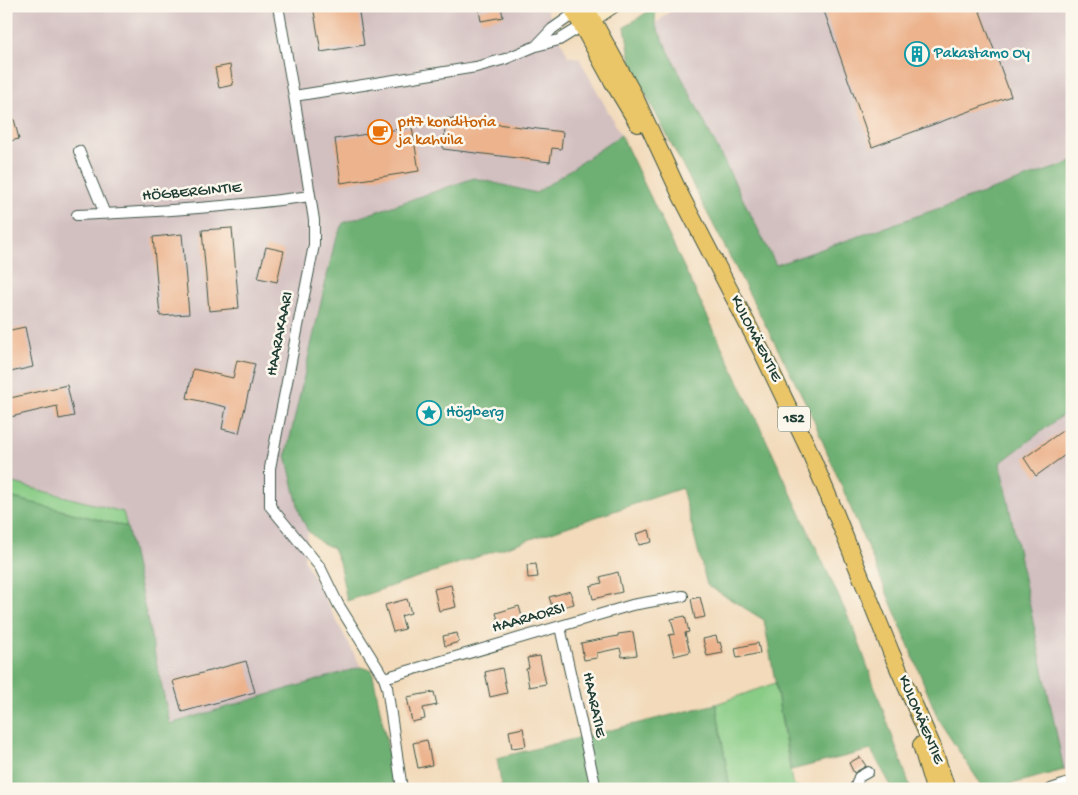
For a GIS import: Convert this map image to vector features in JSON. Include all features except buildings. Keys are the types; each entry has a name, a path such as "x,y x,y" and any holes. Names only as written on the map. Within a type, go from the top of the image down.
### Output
{"main road":[{"name":"KULOMÄENTIE","path":"582,12 634,95 680,194 763,354 808,448 891,652 932,745 947,789"},
{"name":"KULOMÄENTIE","path":"891,652 934,789"}],"street":[{"name":"HAARAKAARI","path":"278,6 314,220 314,245 270,468 270,506 320,568 338,604 384,678 387,687 402,789"},
{"path":"536,46 552,29 582,12 612,6"},
{"path":"294,96 476,67 506,60 536,46 559,40 582,12"},
{"path":"79,151 105,214"},
{"name":"HÖGBERGINTIE","path":"77,216 282,200 310,196"},
{"name":"HAARAORSI","path":"384,678 632,605 683,596"},
{"name":"HAARATIE","path":"560,627 596,789"},
{"path":"855,789 859,777 868,772"},
{"path":"1051,789 1072,782"}],"shaded area":[{"path":"6,6 545,6 568,56 579,58 621,135 536,193 474,178 300,514 308,531 304,559 361,667 170,724 123,512 6,481"},
{"path":"676,6 1072,6 1072,162 776,265 655,24"},
{"path":"1072,408 1072,768 1064,770 1000,463"}],"green space":[{"path":"656,6 655,24 776,265 1072,162 1072,408 1000,463 1064,770 1008,785 984,789 939,721 808,407 632,68 625,27"},
{"path":"621,135 856,634 911,789 893,789 871,750 791,770 764,620 707,585 682,488 347,601 339,562 333,548 320,542 308,531 300,514 286,455 335,241 343,223 474,178 536,193"},
{"path":"6,481 123,512 127,527 6,496"},
{"path":"6,496 127,527 170,724 361,667 372,670 396,789 6,789"},
{"path":"775,683 792,782 799,789 730,789 716,704"},
{"path":"716,704 730,789 502,789 497,758"}],"place":[{"name":"Pakastamo Oy","path":"917,54"},
{"name":"pH7 konditoria ja kahvila","path":"380,132"},
{"name":"Högberg","path":"429,413"}]}
